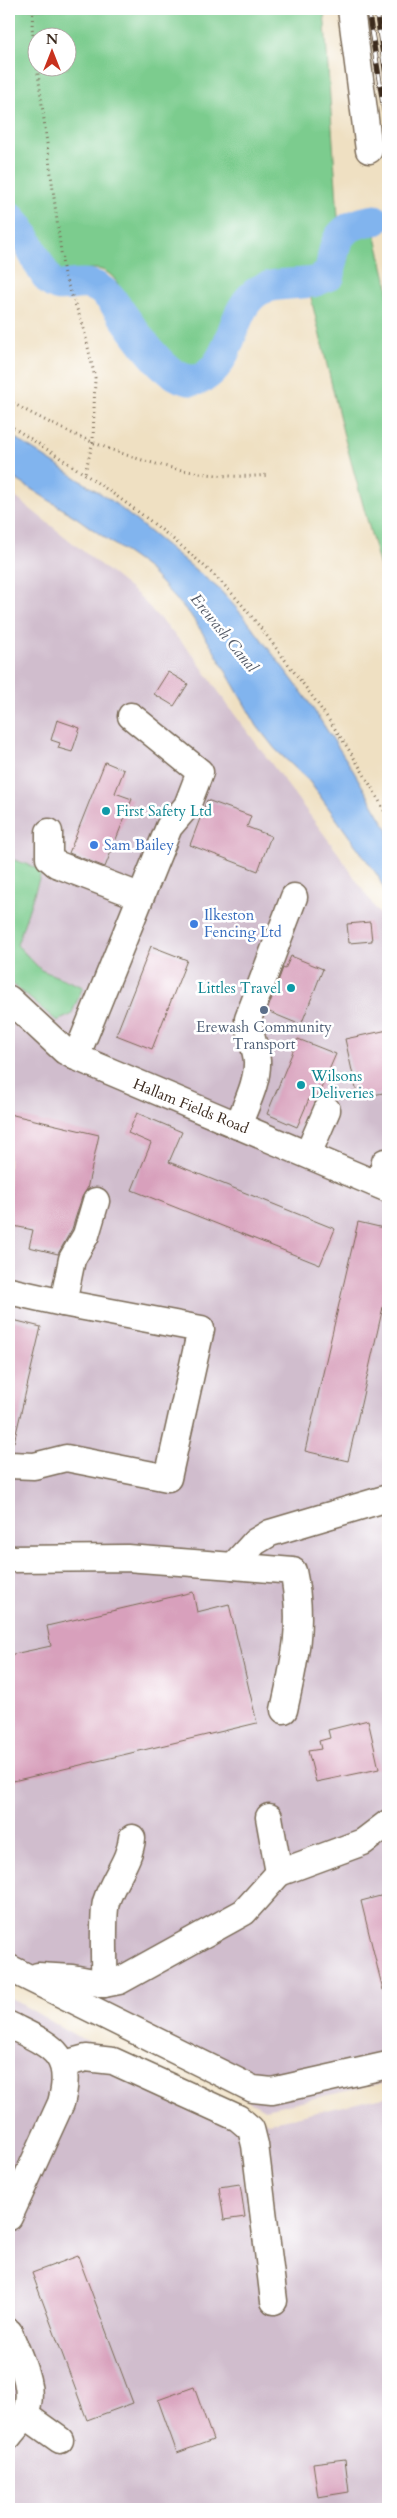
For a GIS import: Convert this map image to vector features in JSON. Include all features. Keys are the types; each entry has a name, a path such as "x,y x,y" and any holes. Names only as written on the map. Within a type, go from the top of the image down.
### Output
{"street":[{"path":"351,9 368,150"},
{"path":"76,1057 139,896 169,827 186,806 200,772 131,716"},
{"path":"49,832 49,858 56,864 139,896"},
{"path":"238,1126 254,1083 257,1060 250,1035 248,1018 294,897"},
{"name":"Hallam Fields Road","path":"11,1008 65,1051 76,1057 308,1154 384,1179"},
{"path":"308,1154 327,1110"},
{"path":"64,1303 72,1259 86,1235 96,1201"},
{"path":"9,1291 201,1329 168,1478 66,1458 34,1466 9,1465"},
{"path":"233,1566 255,1542 270,1534 388,1498"},
{"path":"9,1559 127,1558 293,1571 299,1600 298,1634 284,1710"},
{"path":"269,1817 278,1873"},
{"path":"16,1972 72,1978 104,1984 118,1981 244,1912 278,1873 363,1842 388,1823"},
{"path":"104,1984 106,1903 120,1870 131,1852 132,1838"},
{"path":"16,1972 198,2063 259,2090 272,2091 388,2065"},
{"path":"9,2026 54,2050 64,2064 66,2083 61,2103 9,2216"},
{"path":"64,2064 86,2058 113,2061 238,2118 251,2129 255,2145 274,2301"},
{"path":"9,2332 26,2379 30,2397 13,2428 60,2440"}],"path":[{"path":"33,9 32,27 64,276 82,325 95,378 93,441 85,473"},
{"path":"9,401 93,441 142,459 170,466 247,477 269,475"},
{"path":"9,425 85,473 177,544 222,583 250,615 305,686 350,752 388,818"}],"shaded area":[{"path":"9,492 138,595 194,656 229,707 338,853 388,927 388,2082 265,2109 86,2017 9,1981"},
{"path":"9,1997 80,2038 119,2051 268,2123 388,2096 388,2509 9,2509"}],"green space":[{"path":"9,9 324,9 338,217 330,231 324,271 316,276 306,278 267,277 251,283 243,291 236,303 215,358 207,368 194,374 184,372 179,369 171,358 143,335 130,318 118,284 109,273 91,269 57,275 44,260 17,212 9,204"},
{"path":"374,229 388,287 388,596 343,432 310,294 333,281 342,272 355,231"},
{"path":"9,858 42,870 17,945 41,970 83,987 71,1015 57,1021 9,981"}],"water":[{"name":"Erewash Canal","path":"9,434 112,501 219,589 246,619 304,695 351,767 388,830 388,899 378,876 309,781 275,749 257,726 212,647 190,614 146,567 77,518 9,475"}],"building":[{"path":"168,672 188,684 174,706 154,694"},
{"path":"57,720 80,728 72,752 58,748 60,743 51,740"},
{"path":"105,762 124,770 115,793 132,799 105,867 69,853"},
{"path":"207,800 251,816 247,827 271,836 258,871 190,845"},
{"path":"370,922 372,941 349,943 347,924"},
{"path":"151,946 187,960 152,1049 116,1035"},
{"name":"Littles Travel","path":"291,956 323,969 301,1025 267,1011 283,968 285,969"},
{"path":"388,1030 388,1092 358,1098 345,1039"},
{"name":"Wilsons Deliveries","path":"298,1039 336,1054 316,1100 309,1099 297,1127 267,1114"},
{"path":"137,1113 182,1132 169,1162 335,1229 320,1265 132,1190 151,1143 128,1133"},
{"path":"9,1114 99,1135 87,1189 82,1197 72,1229 58,1254 29,1247 33,1230 9,1225"},
{"path":"358,1222 388,1229 388,1285 348,1461 305,1451"},
{"path":"9,1319 41,1327 14,1442 9,1441"},
{"path":"193,1592 197,1612 229,1604 257,1723 9,1782 9,1655 51,1646 47,1626"},
{"path":"368,1720 379,1769 316,1782 308,1751 321,1749 319,1741 330,1738 328,1730"},
{"path":"388,1894 388,1990 383,1990 361,1901"},
{"path":"240,2184 245,2217 224,2220 219,2187"},
{"path":"78,2256 133,2403 87,2420 32,2273"},
{"path":"194,2387 213,2440 177,2453 158,2400"},
{"path":"345,2459 349,2492 318,2497 313,2463"}],"waterway":[{"path":"9,216 21,230 49,280 61,286 83,284 100,289 109,297 139,337 165,367 179,377 193,380 207,375 216,366 223,355 237,319 250,298 266,287 312,282 330,275 336,244 340,236 353,226 375,220"}],"railway":[{"path":"368,9 388,134"},
{"path":"376,9 388,87"}],"place":[{"name":"First Safety Ltd","path":"106,811"},
{"name":"Sam Bailey","path":"94,845"},
{"name":"Ilkeston Fencing Ltd","path":"194,924"},
{"name":"Littles Travel","path":"291,988"},
{"name":"Erewash Community Transport","path":"264,1010"},
{"name":"Wilsons Deliveries","path":"301,1085"}]}
